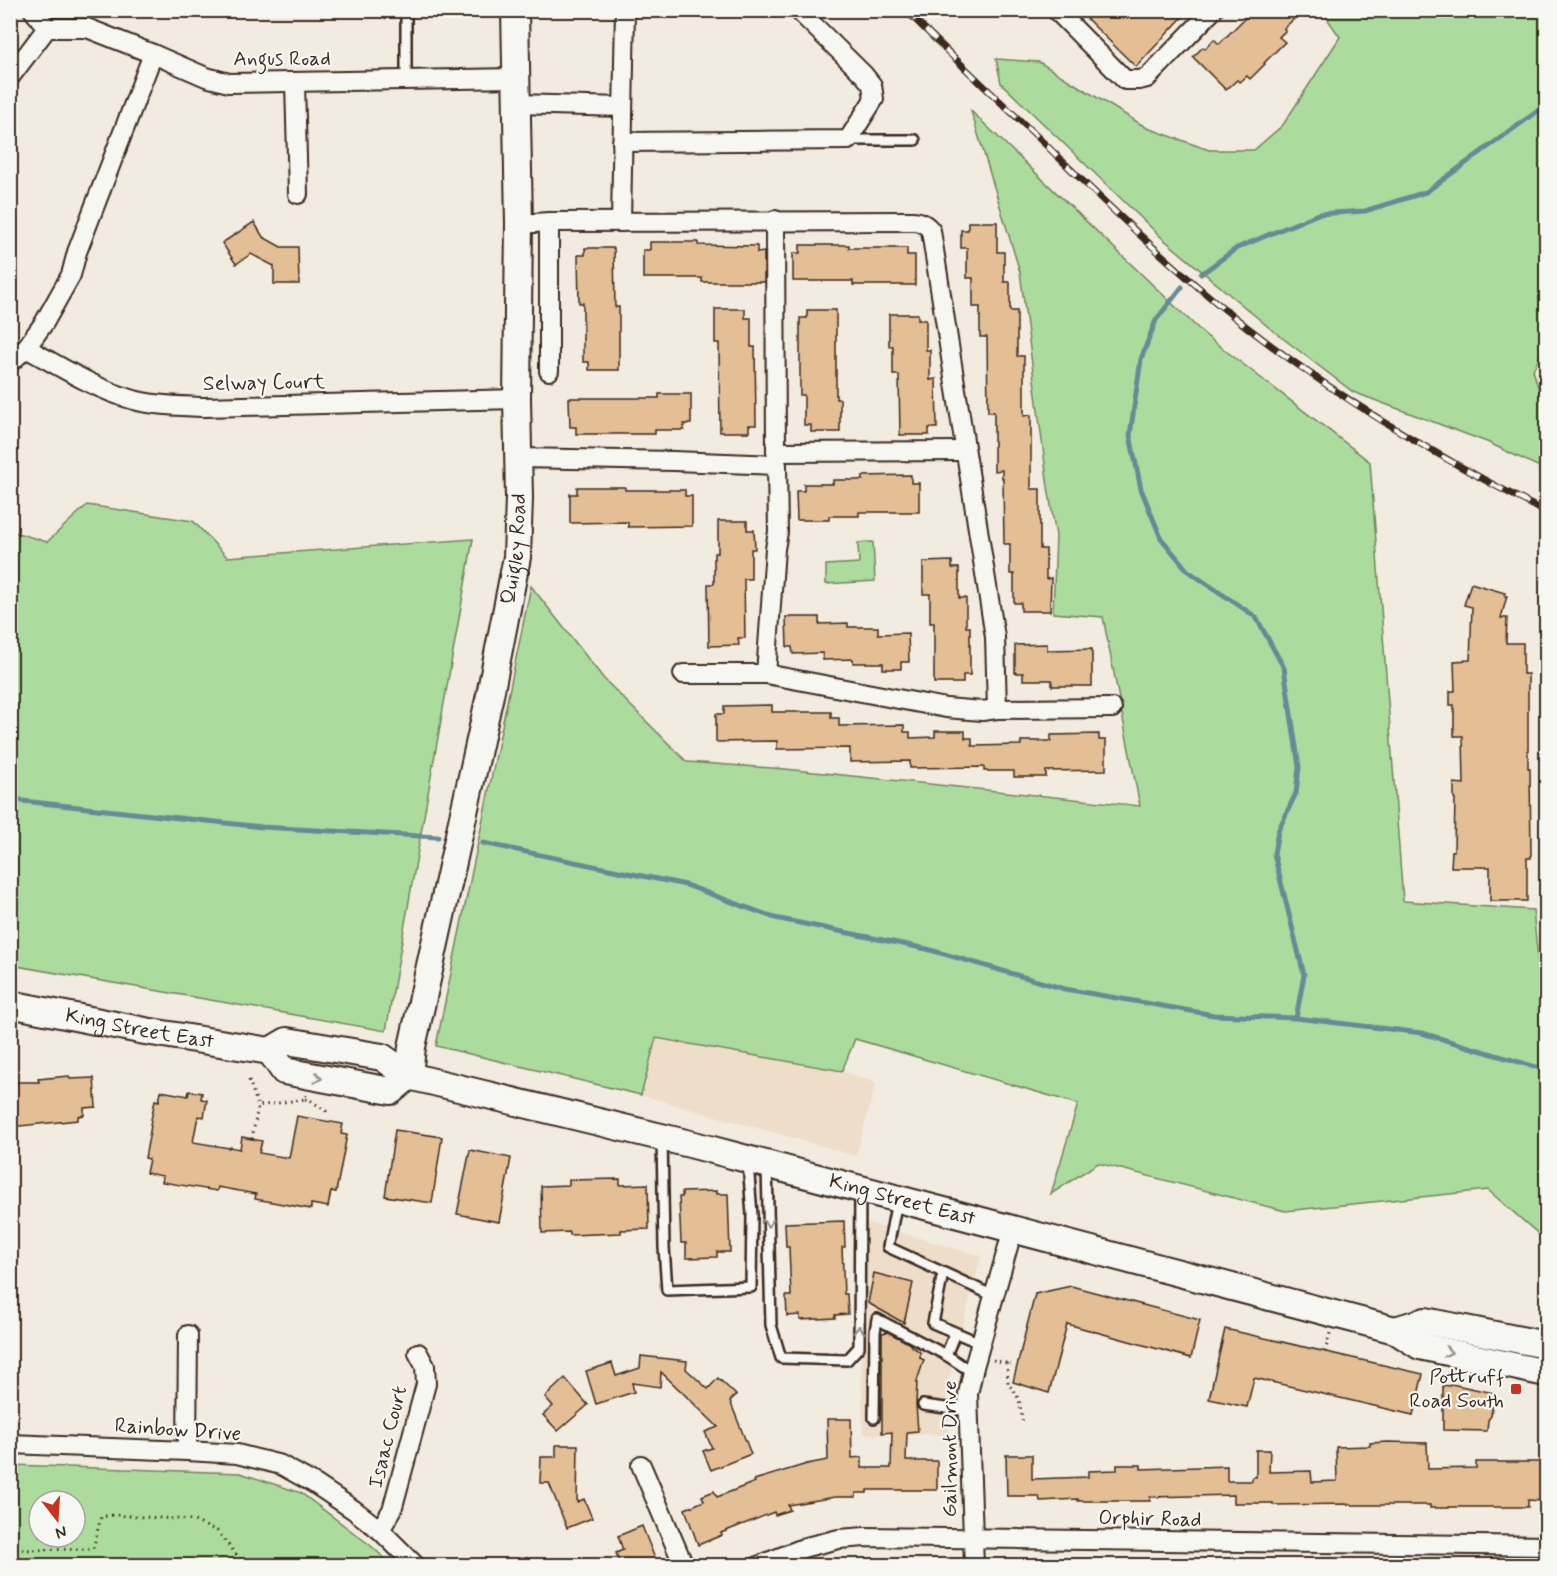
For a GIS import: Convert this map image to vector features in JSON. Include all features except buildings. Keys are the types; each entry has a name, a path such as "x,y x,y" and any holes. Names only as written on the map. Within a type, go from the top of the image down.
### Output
{"main road":[{"name":"Quigley Road","path":"409,1076 412,1047 490,695 517,557 519,224 515,10"},
{"name":"King Street East","path":"10,1004 145,1031 270,1052 287,1041 382,1057 409,1076 757,1162 1395,1330 1420,1346 1546,1373"},
{"path":"1395,1330 1425,1321 1546,1345"}],"street":[{"path":"10,77 47,28 33,10"},
{"path":"621,222 625,10"},
{"path":"622,142 849,140 874,99 872,86 864,75 798,10"},
{"path":"1056,10 1125,80 1147,78 1213,10"},
{"name":"Angus Road","path":"47,28 87,28 206,77 229,83 516,78"},
{"path":"10,363 26,348 44,323 70,275 153,54"},
{"path":"295,83 298,194"},
{"path":"517,104 622,107"},
{"path":"519,224 775,220 920,221 926,225 931,231 995,637 997,709"},
{"path":"766,675 778,532 775,220"},
{"path":"549,222 549,371"},
{"name":"Selway Court","path":"26,348 98,388 137,401 165,404 204,408 517,399"},
{"path":"519,458 674,461 965,451"},
{"path":"683,674 766,675 946,708 982,711 1112,708"},
{"name":"Gailmont Drive","path":"974,1566 968,1394 972,1372 1013,1229"},
{"path":"187,1451 188,1335"},
{"name":"Isaac Court","path":"380,1530 392,1510 426,1384 425,1366 418,1353"},
{"name":"Rainbow Drive","path":"10,1444 237,1454 281,1466 315,1484 354,1510 380,1530 416,1566"},
{"path":"641,1465 684,1566"},
{"name":"Orphir Road","path":"758,1566 806,1547 839,1539 865,1537 1546,1546"}],"lane":[{"path":"406,10 406,79"},
{"path":"849,140 915,140"},
{"path":"662,1138 667,1290 751,1287 752,1215 757,1162"},
{"path":"757,1162 771,1325 781,1358 848,1359 859,1347 860,1189"},
{"path":"897,1199 888,1247 994,1296"},
{"path":"943,1272 933,1323 980,1343"},
{"path":"874,1418 877,1319 946,1355 972,1372"},
{"path":"946,1355 955,1333"},
{"path":"923,1405 969,1411"}],"path":[{"path":"249,1080 258,1106 252,1139"},
{"path":"305,1099 307,1090"},
{"path":"258,1106 305,1099 326,1111 326,1115"},
{"path":"1007,1363 1008,1383 1019,1399 1023,1424"},
{"path":"10,1550 93,1549 101,1517 113,1515 151,1517 192,1520 217,1531 246,1566"}],"shaded area":[{"path":"656,1038 842,1071 876,1083 856,1156 641,1095"},
{"path":"858,1220 981,1256 946,1391 949,1435 863,1434"}],"green space":[{"path":"1322,11 1546,11 1546,344 1533,370 1546,414 1546,470 1487,442 1353,392 1272,330 1162,238 1001,83 996,59 1039,62 1147,128 1209,150 1254,150 1283,125 1340,37"},
{"path":"971,111 1204,334 1370,462 1403,901 1533,910 1544,1020 1546,1020 1546,1248 1542,1237 1488,1190 1285,1211 1098,1163 1051,1194 1078,1104 855,1039 842,1071 656,1038 641,1095 436,1046 531,586 604,679 687,762 785,769 1140,806 1103,617 1053,613 1056,536 1020,272"},
{"path":"87,505 193,521 227,557 473,539 386,1031 11,965 11,531 47,542"},
{"path":"873,542 875,581 826,584 826,565 859,563 858,543"},
{"path":"11,1465 240,1473 301,1493 370,1545 392,1565 11,1565"}],"waterway":[{"path":"1201,274 1237,248 1318,214 1365,211 1426,192 1546,105"},
{"path":"1182,287 1156,320 1141,359 1130,435 1141,489 1161,538 1188,571 1256,617 1284,668 1299,767 1296,793 1278,831 1274,854 1304,975 1296,1018"},
{"path":"10,797 23,801 262,827 438,837"},
{"path":"483,843 686,885 775,918 927,949 1065,989 1214,1015 1296,1018 1422,1033 1546,1070"}],"railway":[{"path":"906,10 1132,228 1195,285 1255,333 1294,363 1376,417 1460,467 1546,512"}],"place":[{"name":"Pottruff Road South","path":"1516,1389"}]}
